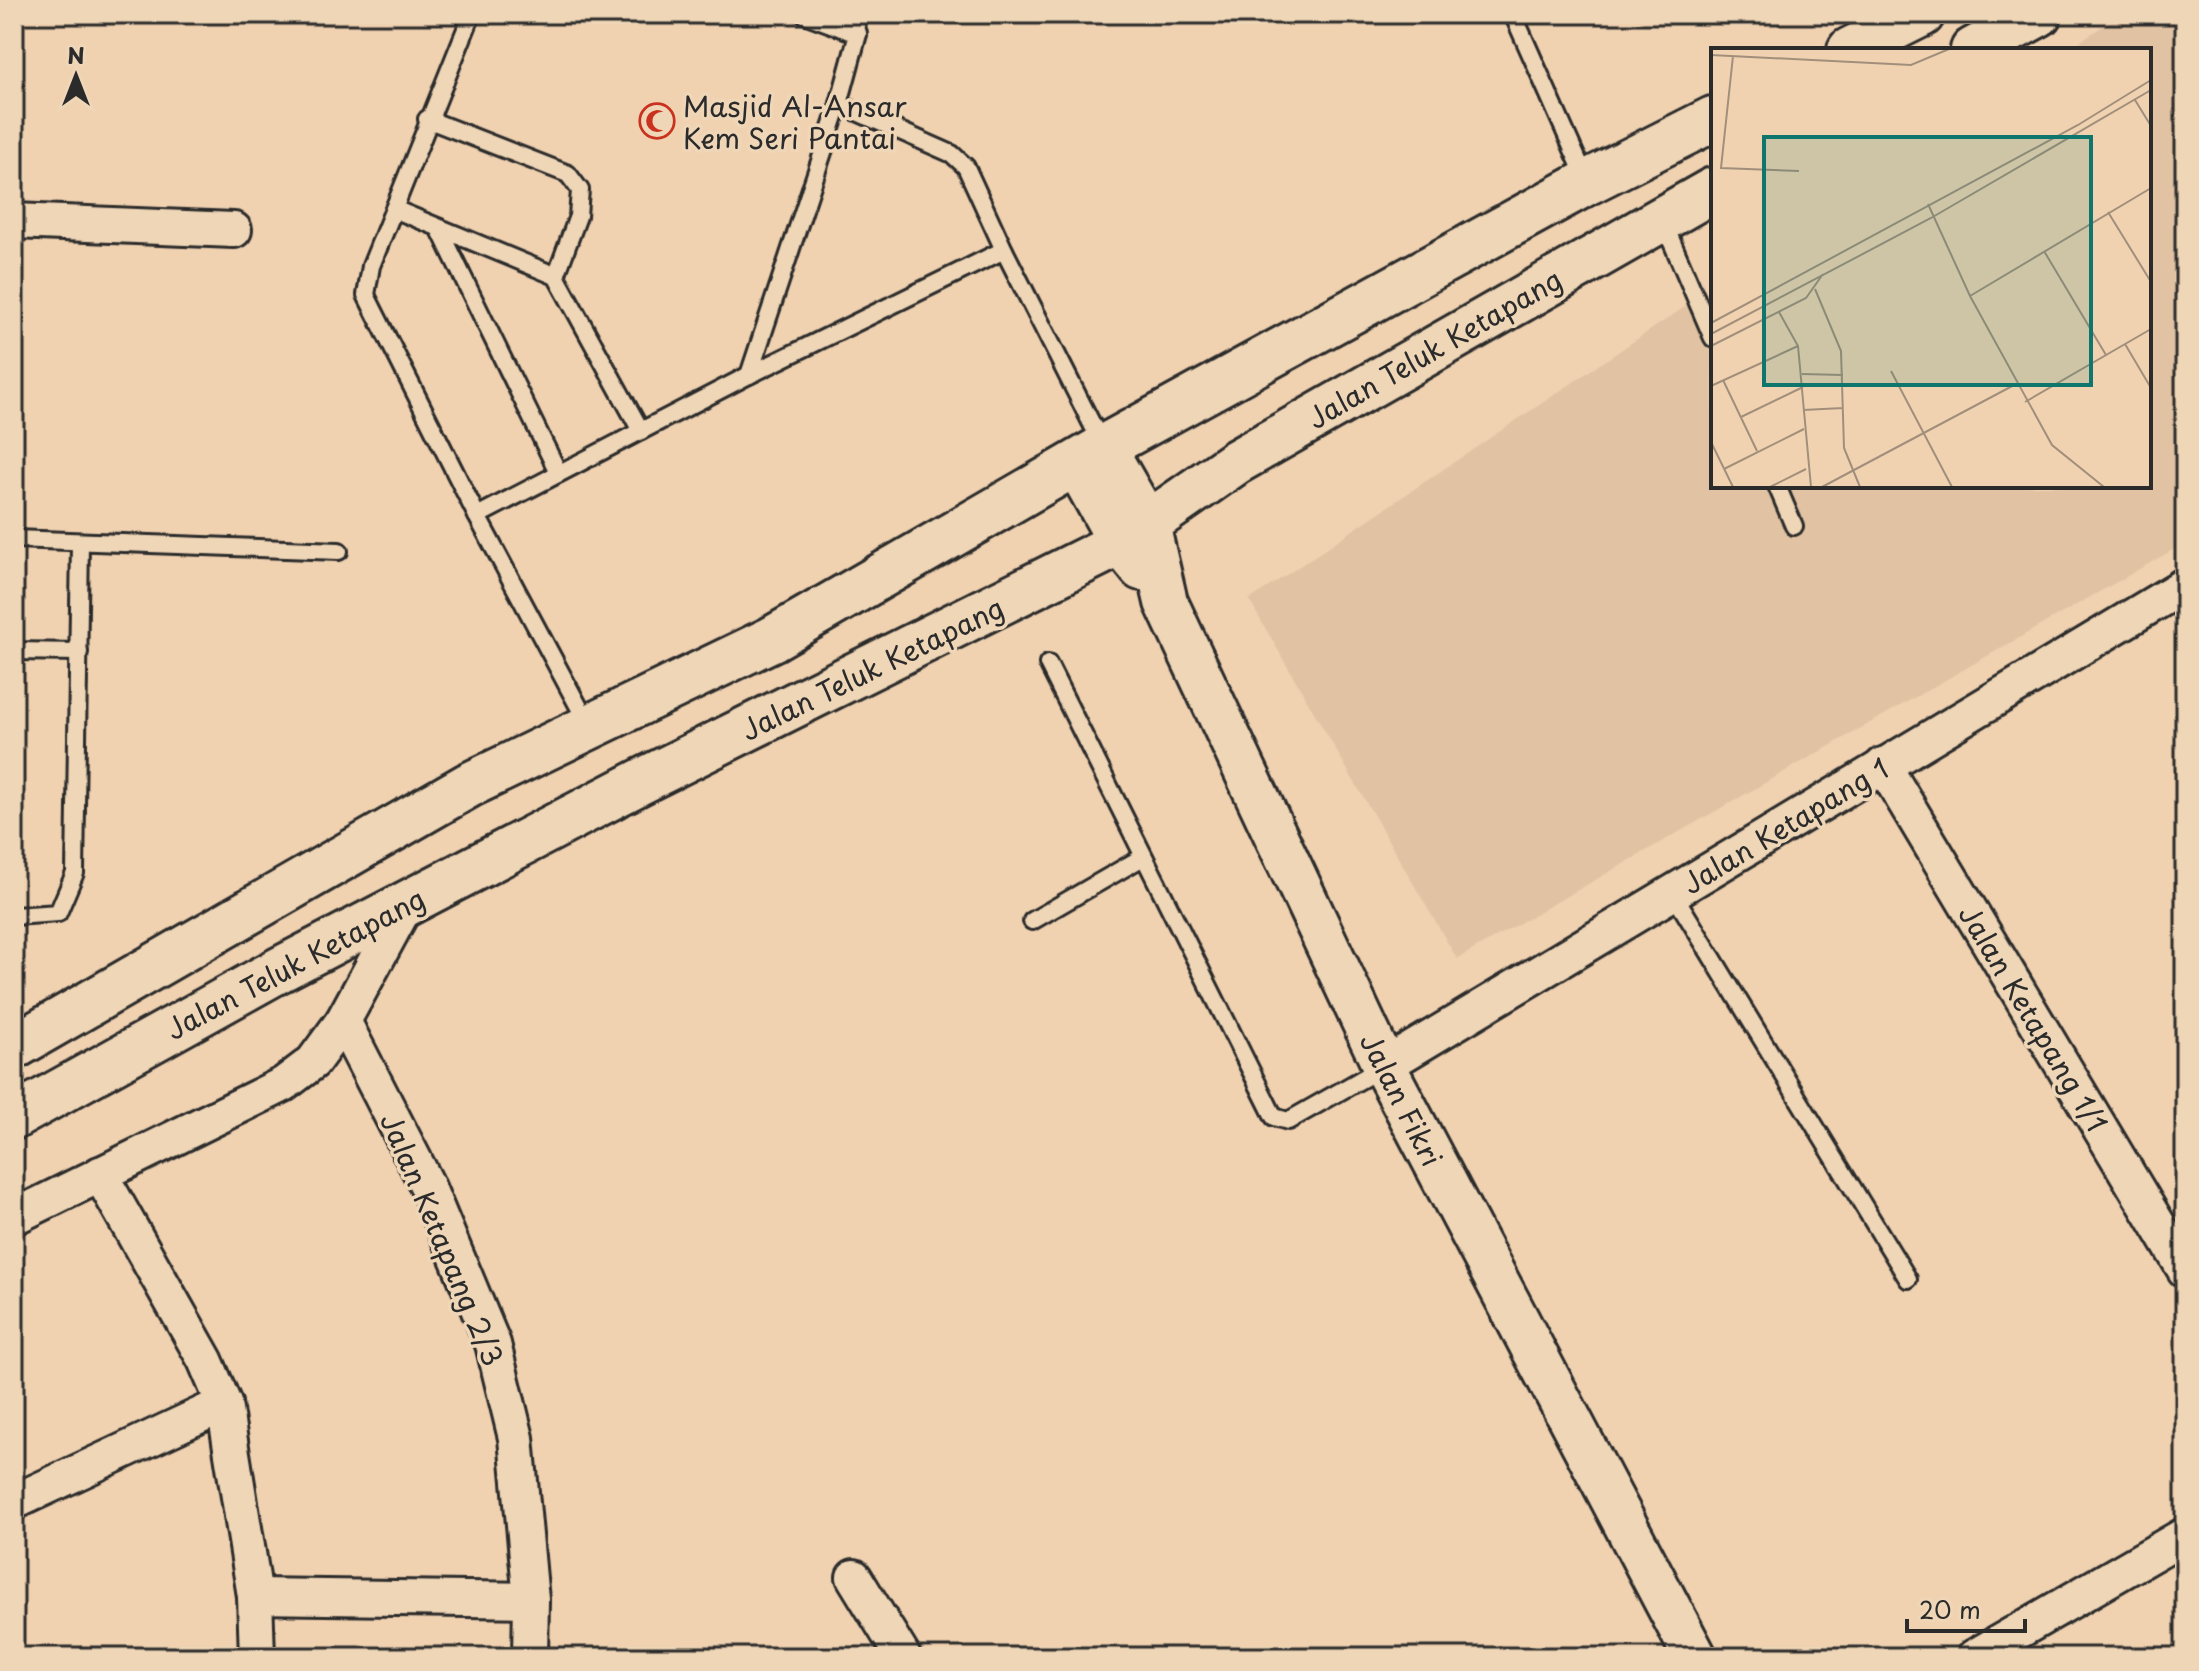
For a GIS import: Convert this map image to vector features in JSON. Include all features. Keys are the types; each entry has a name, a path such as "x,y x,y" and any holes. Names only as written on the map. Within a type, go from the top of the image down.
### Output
{"main road":[{"path":"1854,48 1922,14"},
{"path":"1977,48 2039,14"},
{"path":"14,1047 469,785 772,639 1090,455 1588,182 1711,120"},
{"name":"Jalan Teluk Ketapang","path":"14,1117 407,903 640,782 1134,534 1236,462 1711,191"}],"street":[{"path":"14,221 234,230"},
{"name":"Jalan Fikri","path":"1090,455 1134,534 1384,1066 1695,1657"},
{"path":"1166,602 1166,548 1176,516 1236,462"},
{"name":"Jalan Ketapang 1","path":"1384,1066 2185,585"},
{"name":"Jalan Ketapang 1/1","path":"1883,765 2185,1270"},
{"path":"14,1217 284,1084 313,1062 343,1021 407,903"},
{"name":"Jalan Ketapang 2/3","path":"343,1021 426,1183 493,1344 516,1438 531,1600 530,1657"},
{"path":"100,1174 205,1360 224,1404 255,1596 257,1657"},
{"path":"14,1502 224,1404"},
{"path":"1974,1657 2185,1535"},
{"path":"854,1577 903,1657"},
{"path":"255,1596 531,1600"}],"lane":[{"path":"472,14 427,119 371,266 366,295 477,516 589,725"},
{"path":"804,14 858,34"},
{"path":"749,375 839,104 858,34 853,14"},
{"path":"1513,14 1588,182"},
{"path":"839,104 952,154 966,167 1090,455"},
{"path":"427,119 568,174 580,190 578,216 556,276"},
{"path":"394,209 556,276 641,431"},
{"path":"1661,218 1711,333"},
{"path":"439,228 558,472"},
{"path":"477,516 749,375 1004,250"},
{"path":"1778,488 1794,526"},
{"path":"14,539 339,551"},
{"path":"14,916 58,913 75,873 80,542"},
{"path":"14,651 79,652"},
{"path":"1048,664 1274,1117 1288,1121 1384,1066"},
{"path":"1032,921 1143,857"},
{"path":"1673,893 1908,1279"}],"shaded area":[{"path":"2121,14 2185,14 2185,543 1457,959 1249,600 1711,289 1711,488 2151,488 2151,48 2070,48"}],"place":[{"name":"Masjid Al-Ansar Kem Seri Pantai","path":"657,121"}]}
